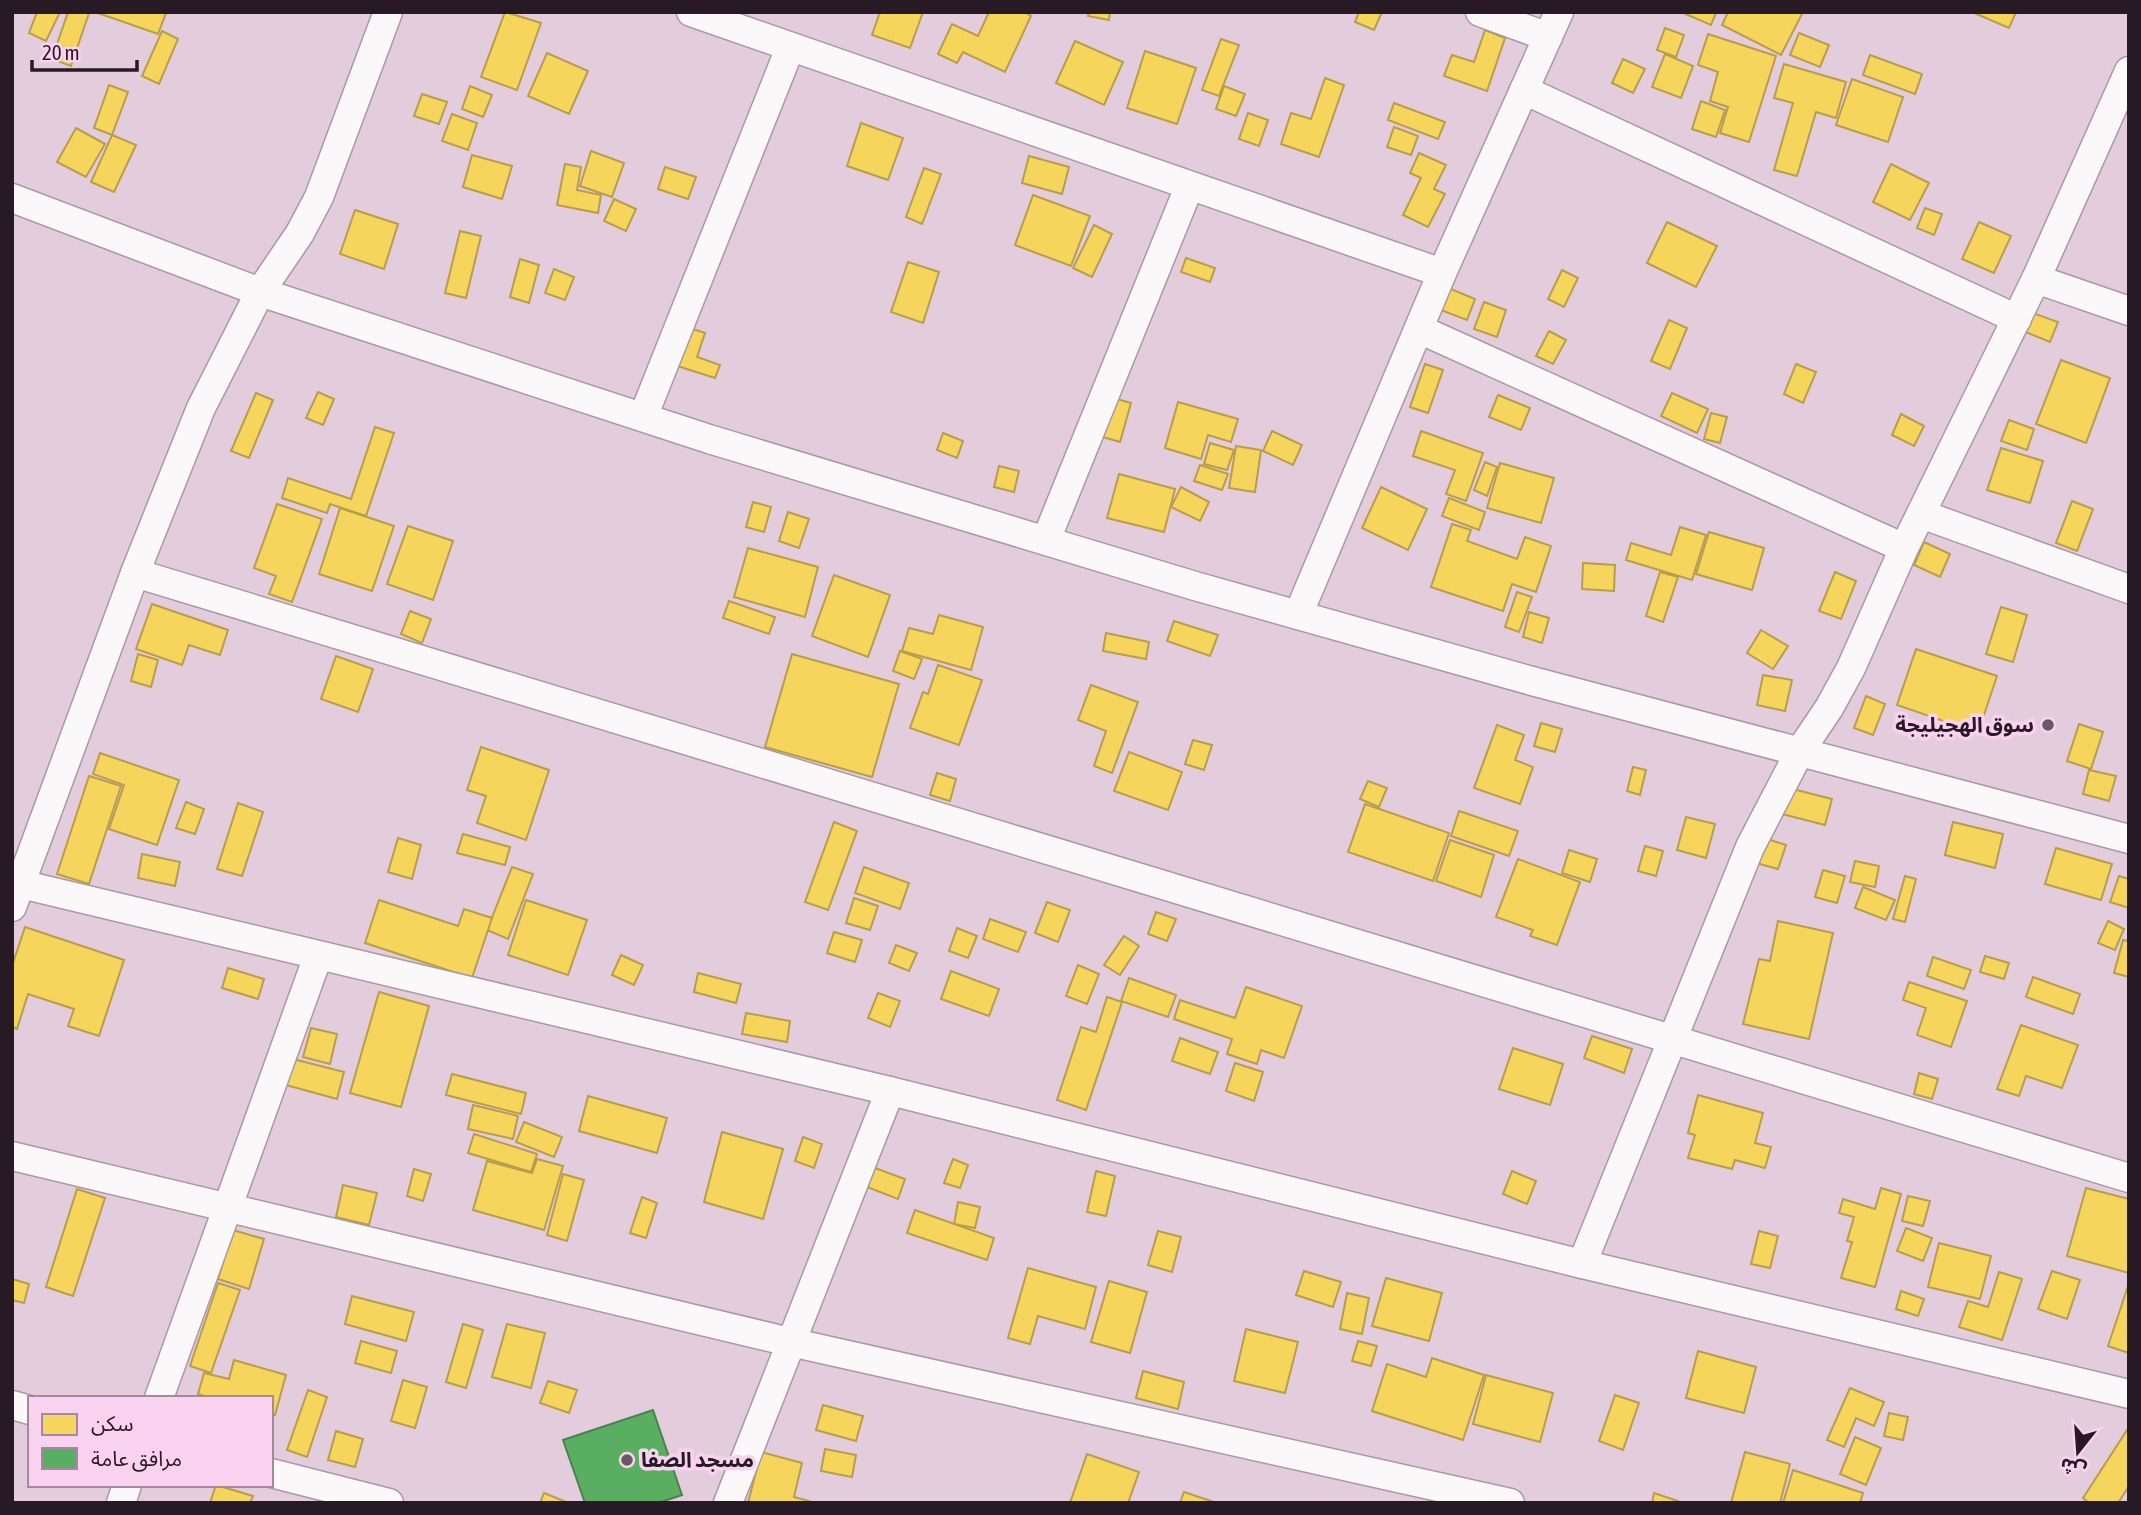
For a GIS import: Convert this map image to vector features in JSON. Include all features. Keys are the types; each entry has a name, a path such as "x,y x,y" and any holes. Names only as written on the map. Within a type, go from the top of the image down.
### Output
{"street":[{"path":"388,12 319,197 300,233 260,292 201,408 135,573 15,891 318,956 890,1091 1582,1264 2129,1394"},
{"path":"691,12 1442,273"},
{"path":"1298,615 1442,273 1553,25 1480,12"},
{"path":"643,417 790,48"},
{"path":"1582,1264 1750,847 1800,751 1829,708 1851,668 1904,548 2036,279 2129,71"},
{"path":"1524,90 2017,319"},
{"path":"1046,540 1189,187"},
{"path":"12,198 260,292 722,443 1195,586 1532,681 2129,839"},
{"path":"2036,279 2129,311"},
{"path":"1419,328 1904,548"},
{"path":"1921,514 2129,589"},
{"path":"135,573 2129,1178"},
{"path":"160,1396 318,956"},
{"path":"728,1503 890,1091"},
{"path":"12,1156 790,1342 1510,1503"},
{"path":"273,1474 389,1503"}],"building: سكن":[{"path":"37,12 60,12 46,41 29,33"},
{"path":"68,12 89,13 71,66 52,59"},
{"path":"95,12 163,12 166,13 158,34"},
{"path":"505,12 541,23 517,90 481,77"},
{"path":"880,12 923,12 910,48 872,35"},
{"path":"989,12 1024,12 1031,16 1005,72 963,52 957,63 938,54 952,24 978,36"},
{"path":"1089,12 1110,12 1109,20 1088,16"},
{"path":"1359,12 1382,12 1374,30 1355,22"},
{"path":"1681,12 1715,12 1716,13 1711,25"},
{"path":"1728,12 1803,12 1781,55 1722,25"},
{"path":"1972,12 2016,12 2009,28"},
{"path":"1665,28 1684,35 1676,57 1657,50"},
{"path":"1485,30 1505,38 1487,91 1444,76 1452,55 1474,62"},
{"path":"162,31 178,39 159,84 142,76"},
{"path":"1799,33 1829,45 1820,67 1790,55"},
{"path":"1708,34 1776,56 1749,142 1720,133 1728,107 1710,101 1718,72 1698,65"},
{"path":"1221,39 1239,45 1219,96 1202,90"},
{"path":"1075,41 1123,62 1104,105 1056,83"},
{"path":"1145,51 1196,68 1177,124 1127,108"},
{"path":"547,53 588,71 569,114 528,96"},
{"path":"1665,54 1693,66 1681,98 1652,87"},
{"path":"1870,55 1922,74 1915,94 1863,75"},
{"path":"1623,59 1645,69 1633,93 1612,83"},
{"path":"1784,64 1846,82 1836,118 1816,112 1797,176 1774,170 1793,103 1774,98"},
{"path":"1325,78 1344,85 1319,157 1281,144 1291,113 1311,119"},
{"path":"1852,79 1903,97 1888,142 1836,125"},
{"path":"109,85 128,92 112,135 94,128"},
{"path":"470,86 492,95 483,117 462,109"},
{"path":"1224,86 1245,94 1236,116 1216,109"},
{"path":"422,94 447,102 439,124 414,116"},
{"path":"1701,101 1725,110 1716,137 1692,129"},
{"path":"1394,103 1445,122 1438,139 1388,120"},
{"path":"1248,113 1268,120 1259,146 1239,139"},
{"path":"452,114 477,123 468,150 442,141"},
{"path":"861,123 903,138 888,180 847,166"},
{"path":"1394,127 1418,136 1411,155 1387,147"},
{"path":"76,128 105,144 86,177 57,162"},
{"path":"112,135 136,145 114,192 91,182"},
{"path":"591,151 624,163 612,197 580,186"},
{"path":"1419,153 1446,165 1434,189 1445,194 1428,227 1403,215 1421,178 1410,173"},
{"path":"472,155 512,166 502,199 463,187"},
{"path":"1029,156 1069,167 1062,194 1022,183"},
{"path":"565,164 581,167 577,190 601,195 598,213 557,205"},
{"path":"1891,164 1929,183 1910,220 1873,202"},
{"path":"665,167 696,177 688,199 658,189"},
{"path":"924,168 941,174 922,224 906,217"},
{"path":"1033,195 1090,216 1071,266 1015,245"},
{"path":"614,199 636,209 626,231 604,221"},
{"path":"1925,208 1942,214 1934,235 1917,228"},
{"path":"355,210 398,224 384,269 340,254"},
{"path":"1667,222 1717,246 1696,287 1647,263"},
{"path":"1979,222 2011,236 1994,273 1962,259"},
{"path":"1094,225 1112,234 1092,277 1073,268"},
{"path":"460,231 481,236 466,298 445,293"},
{"path":"1186,258 1215,268 1210,282 1181,272"},
{"path":"520,259 539,265 529,303 510,297"},
{"path":"908,262 939,272 923,323 891,312"},
{"path":"554,269 574,277 565,300 545,293"},
{"path":"1562,270 1578,278 1564,307 1548,299"},
{"path":"1446,287 1475,299 1467,320 1438,309"},
{"path":"1484,302 1506,310 1497,337 1474,329"},
{"path":"2030,312 2058,322 2050,342 2023,331"},
{"path":"1669,320 1687,328 1670,369 1651,361"},
{"path":"677,324 705,333 697,357 720,365 715,378 665,362"},
{"path":"1549,331 1566,340 1553,364 1536,356"},
{"path":"2061,360 2110,378 2086,443 2036,424"},
{"path":"1425,364 1443,370 1428,413 1410,407"},
{"path":"1796,364 1816,372 1803,403 1784,394"},
{"path":"318,392 334,399 323,425 306,418"},
{"path":"256,393 273,400 249,458 231,451"},
{"path":"1672,393 1708,409 1697,433 1661,416"},
{"path":"1498,395 1530,408 1521,430 1489,417"},
{"path":"1106,396 1131,403 1120,442 1096,435"},
{"path":"1178,402 1238,419 1231,442 1208,435 1201,459 1165,448"},
{"path":"1711,413 1727,417 1720,443 1704,439"},
{"path":"1901,414 1924,426 1914,446 1892,435"},
{"path":"2009,420 2034,429 2027,450 2001,441"},
{"path":"375,427 394,433 366,516 330,504 327,513 282,498 288,478 351,499"},
{"path":"1272,431 1302,445 1293,465 1263,451"},
{"path":"1421,431 1483,453 1466,501 1446,494 1455,470 1413,456"},
{"path":"943,433 963,441 957,458 937,450"},
{"path":"1210,443 1234,450 1227,470 1204,464"},
{"path":"1236,446 1261,450 1255,492 1229,488"},
{"path":"2001,448 2043,461 2030,503 1987,490"},
{"path":"1485,462 1497,467 1487,496 1474,490"},
{"path":"1500,463 1554,478 1541,523 1487,508"},
{"path":"1200,465 1228,474 1222,490 1194,481"},
{"path":"999,466 1019,471 1014,492 994,487"},
{"path":"1119,474 1175,489 1164,532 1107,518"},
{"path":"1181,487 1209,502 1200,521 1171,507"},
{"path":"1381,487 1427,509 1408,550 1362,528"},
{"path":"1449,498 1485,512 1479,530 1442,516"},
{"path":"2072,501 2093,509 2077,551 2056,543"},
{"path":"753,502 771,507 764,532 746,527"},
{"path":"277,504 322,519 292,602 269,594 276,576 254,568"},
{"path":"340,508 394,526 372,591 319,574"},
{"path":"788,512 809,519 799,548 779,541"},
{"path":"1452,524 1471,530 1467,541 1517,559 1525,537 1551,546 1536,592 1512,584 1503,611 1431,587"},
{"path":"408,526 453,541 433,600 387,584"},
{"path":"1680,527 1706,535 1692,580 1626,560 1631,543 1671,555"},
{"path":"1709,532 1764,548 1752,590 1696,574"},
{"path":"1924,542 1950,554 1940,577 1914,565"},
{"path":"748,548 818,567 805,617 734,597"},
{"path":"1583,563 1615,565 1614,591 1582,589"},
{"path":"1660,572 1678,577 1663,622 1646,616"},
{"path":"1835,572 1856,581 1841,619 1819,611"},
{"path":"834,575 890,595 868,657 812,636"},
{"path":"1517,592 1532,597 1519,632 1505,627"},
{"path":"729,601 775,617 769,634 723,618"},
{"path":"152,604 228,630 220,655 189,645 182,665 136,649"},
{"path":"2001,607 2027,615 2013,662 1986,654"},
{"path":"410,611 431,619 422,643 401,634"},
{"path":"1529,612 1549,618 1542,643 1523,637"},
{"path":"939,615 983,627 971,670 902,651 909,628 933,634"},
{"path":"1174,621 1218,635 1210,656 1167,641"},
{"path":"1761,630 1788,646 1773,669 1747,653"},
{"path":"1106,633 1149,642 1146,659 1103,651"},
{"path":"1916,649 1997,676 1978,733 1897,705"},
{"path":"900,651 922,659 914,679 893,671"},
{"path":"138,654 158,660 151,687 131,681"},
{"path":"792,654 899,684 872,777 765,747"},
{"path":"336,656 373,669 358,712 321,699"},
{"path":"938,665 982,680 959,745 910,728 923,692 928,694"},
{"path":"1763,675 1792,680 1785,711 1757,705"},
{"path":"1091,685 1138,702 1112,773 1094,766 1106,731 1078,720"},
{"path":"1866,696 1885,704 1873,735 1854,728"},
{"path":"1541,723 1562,729 1555,752 1534,746"},
{"path":"2079,724 2103,732 2091,769 2067,761"},
{"path":"1497,725 1524,735 1515,760 1533,767 1520,804 1474,788"},
{"path":"1193,740 1212,745 1204,770 1185,764"},
{"path":"481,747 549,770 526,840 477,823 486,796 467,790"},
{"path":"1129,752 1182,772 1168,810 1114,791"},
{"path":"100,753 179,780 157,845 109,829 124,785 93,774"},
{"path":"1633,767 1646,770 1640,795 1627,791"},
{"path":"2089,770 2116,776 2109,801 2083,794"},
{"path":"937,773 956,779 950,801 930,795"},
{"path":"89,776 121,786 89,884 57,874"},
{"path":"1368,781 1387,788 1379,807 1360,799"},
{"path":"1785,787 1832,799 1825,825 1778,813"},
{"path":"186,802 204,809 195,834 176,828"},
{"path":"238,803 263,812 242,876 217,869"},
{"path":"1365,804 1449,833 1433,881 1348,852"},
{"path":"1459,811 1518,831 1509,856 1451,836"},
{"path":"1686,817 1715,824 1706,858 1677,850"},
{"path":"834,822 857,831 828,910 805,902"},
{"path":"1953,822 2003,834 1995,868 1945,855"},
{"path":"463,834 510,847 505,865 457,853"},
{"path":"398,838 421,845 412,879 388,872"},
{"path":"1764,838 1786,845 1778,869 1756,863"},
{"path":"1450,840 1494,855 1481,897 1436,881"},
{"path":"1645,846 1663,851 1656,876 1638,871"},
{"path":"2056,848 2112,864 2101,900 2045,884"},
{"path":"1569,850 1597,859 1590,882 1562,873"},
{"path":"142,854 180,862 175,886 138,878"},
{"path":"1518,859 1580,882 1557,945 1530,936 1533,930 1496,917"},
{"path":"1855,861 1879,866 1875,887 1850,882"},
{"path":"512,867 533,874 508,939 487,930"},
{"path":"864,867 909,883 900,909 855,893"},
{"path":"1823,870 1845,876 1837,903 1815,897"},
{"path":"1905,876 1916,879 1905,922 1893,919"},
{"path":"2119,876 2129,879 2129,908 2110,902"},
{"path":"1863,887 1895,900 1886,920 1855,908"},
{"path":"854,898 878,906 870,930 846,923"},
{"path":"379,900 458,926 464,909 492,918 472,978 365,943"},
{"path":"526,900 587,920 568,975 508,955"},
{"path":"1047,902 1070,910 1058,942 1035,933"},
{"path":"1156,912 1176,919 1167,941 1148,934"},
{"path":"990,919 1026,932 1018,952 983,939"},
{"path":"1778,921 1833,933 1809,1039 1743,1024 1759,959 1770,961"},
{"path":"2108,921 2124,929 2115,950 2098,943"},
{"path":"25,927 124,960 99,1036 68,1026 74,1009 28,994 17,1029 12,1027 12,966"},
{"path":"957,928 977,936 968,958 949,951"},
{"path":"834,932 862,940 855,962 827,953"},
{"path":"1124,936 1139,946 1120,975 1104,965"},
{"path":"2123,940 2129,941 2129,977 2114,973"},
{"path":"896,945 917,953 909,971 889,963"},
{"path":"621,955 643,965 634,985 612,975"},
{"path":"1985,956 2009,963 2004,979 1980,972"},
{"path":"1933,957 1971,970 1964,989 1927,976"},
{"path":"1078,965 1099,974 1087,1004 1066,996"},
{"path":"228,968 264,979 258,999 222,988"},
{"path":"951,971 999,989 989,1016 941,999"},
{"path":"698,973 741,984 736,1003 694,992"},
{"path":"2033,977 2080,994 2073,1014 2026,997"},
{"path":"1129,978 1176,995 1168,1017 1121,1001"},
{"path":"1909,982 1967,1001 1951,1047 1917,1035 1926,1008 1903,1000"},
{"path":"1246,987 1302,1006 1284,1058 1261,1050 1257,1064 1227,1054 1232,1039 1174,1019 1180,1000 1235,1018"},
{"path":"379,992 429,1006 401,1107 350,1093"},
{"path":"878,993 900,1001 890,1027 868,1018"},
{"path":"1107,997 1122,1002 1086,1110 1057,1100 1081,1027 1096,1032"},
{"path":"746,1013 790,1021 787,1042 742,1034"},
{"path":"2021,1025 2078,1045 2062,1088 2026,1076 2019,1096 1997,1089"},
{"path":"311,1028 337,1034 330,1064 303,1057"},
{"path":"1592,1036 1632,1049 1624,1073 1584,1058"},
{"path":"1180,1038 1218,1052 1210,1074 1172,1061"},
{"path":"1513,1048 1563,1064 1550,1105 1499,1089"},
{"path":"293,1059 344,1072 337,1099 286,1085"},
{"path":"1235,1063 1263,1072 1254,1101 1226,1091"},
{"path":"1919,1073 1938,1079 1932,1099 1914,1094"},
{"path":"452,1074 526,1093 521,1114 446,1095"},
{"path":"1698,1095 1763,1113 1755,1143 1771,1147 1765,1168 1735,1160 1732,1169 1688,1158 1695,1135 1688,1133"},
{"path":"588,1096 667,1118 657,1153 579,1131"},
{"path":"473,1105 518,1116 513,1139 468,1129"},
{"path":"524,1122 562,1137 554,1157 516,1142"},
{"path":"722,1132 783,1149 763,1219 704,1202"},
{"path":"474,1134 537,1154 531,1172 468,1153"},
{"path":"803,1137 822,1144 814,1168 795,1161"},
{"path":"537,1159 563,1166 544,1230 473,1210 487,1161 532,1173"},
{"path":"953,1159 968,1165 960,1188 944,1183"},
{"path":"875,1168 905,1179 898,1199 867,1187"},
{"path":"414,1169 431,1174 423,1201 407,1196"},
{"path":"1096,1171 1115,1176 1106,1216 1087,1212"},
{"path":"1512,1171 1536,1181 1527,1204 1503,1194"},
{"path":"563,1174 584,1180 567,1241 547,1235"},
{"path":"343,1185 377,1193 369,1225 336,1217"},
{"path":"1881,1188 1901,1194 1875,1287 1841,1278 1852,1242 1847,1241 1854,1217 1839,1213 1843,1199 1875,1209"},
{"path":"2086,1188 2129,1199 2129,1273 2067,1256"},
{"path":"77,1189 105,1198 73,1296 46,1287"},
{"path":"1908,1196 1930,1201 1923,1226 1902,1221"},
{"path":"642,1197 657,1203 646,1238 630,1233"},
{"path":"958,1202 980,1207 975,1228 954,1224"},
{"path":"915,1210 994,1238 987,1260 907,1233"},
{"path":"1906,1228 1932,1238 1923,1261 1897,1251"},
{"path":"233,1230 264,1239 249,1289 218,1279"},
{"path":"1158,1231 1181,1237 1172,1272 1148,1265"},
{"path":"1759,1231 1778,1236 1770,1268 1751,1264"},
{"path":"1939,1243 1991,1256 1980,1299 1928,1287"},
{"path":"1028,1268 1096,1287 1085,1329 1038,1316 1030,1344 1008,1338"},
{"path":"1304,1271 1341,1282 1333,1307 1296,1295"},
{"path":"2052,1271 2080,1280 2067,1319 2038,1309"},
{"path":"1999,1272 2022,1279 2002,1340 1959,1327 1968,1301 1988,1307"},
{"path":"1386,1278 1442,1293 1429,1341 1372,1326"},
{"path":"12,1279 29,1284 24,1303 12,1300"},
{"path":"1109,1281 1147,1292 1130,1353 1091,1342"},
{"path":"218,1283 240,1290 211,1373 190,1366"},
{"path":"2129,1283 2129,1353 2108,1346"},
{"path":"1901,1291 1924,1299 1918,1316 1896,1309"},
{"path":"1347,1293 1369,1298 1362,1334 1340,1329"},
{"path":"352,1296 414,1312 406,1341 345,1324"},
{"path":"463,1324 483,1330 466,1388 446,1382"},
{"path":"507,1324 545,1333 531,1388 492,1377"},
{"path":"1246,1329 1298,1342 1285,1393 1234,1381"},
{"path":"361,1341 397,1351 391,1373 355,1363"},
{"path":"1358,1341 1377,1346 1371,1366 1352,1361"},
{"path":"1698,1351 1756,1367 1744,1413 1686,1398"},
{"path":"1432,1358 1484,1375 1463,1440 1372,1411 1387,1364 1426,1377"},
{"path":"234,1360 286,1375 275,1415 273,1396 198,1394 204,1373 229,1379"},
{"path":"1143,1371 1184,1382 1178,1409 1136,1398"},
{"path":"1486,1375 1553,1393 1540,1442 1473,1424"},
{"path":"403,1380 427,1387 415,1428 391,1421"},
{"path":"548,1381 577,1390 569,1413 540,1403"},
{"path":"1850,1388 1884,1402 1874,1426 1856,1418 1844,1447 1827,1440"},
{"path":"308,1390 327,1397 307,1457 287,1450"},
{"path":"1615,1395 1639,1403 1623,1450 1599,1441"},
{"path":"823,1405 863,1416 856,1441 816,1430"},
{"path":"1889,1413 1908,1417 1903,1440 1884,1436"},
{"path":"2129,1427 2129,1486 2118,1503 2089,1503 2083,1498"},
{"path":"336,1431 363,1439 355,1467 328,1460"},
{"path":"1855,1437 1881,1448 1866,1485 1840,1474"},
{"path":"825,1449 856,1455 852,1477 821,1471"},
{"path":"761,1452 802,1463 794,1497 816,1503 748,1503"},
{"path":"1745,1452 1790,1464 1780,1503 1731,1503"},
{"path":"1087,1454 1139,1472 1128,1503 1070,1503"},
{"path":"1793,1470 1863,1493 1860,1503 1783,1503"},
{"path":"215,1487 253,1496 250,1503 210,1503"},
{"path":"1184,1492 1217,1503 1180,1503"},
{"path":"544,1493 564,1501 540,1503"},
{"path":"1654,1493 1678,1501 1652,1503"}],"building: مرافق عامة":[{"path":"653,1410 682,1495 658,1503 585,1503 563,1440"}],"place":[{"name":"سوق الهجيليجة","path":"2048,725"},
{"name":"مسجد الصفا","path":"627,1460"}]}
